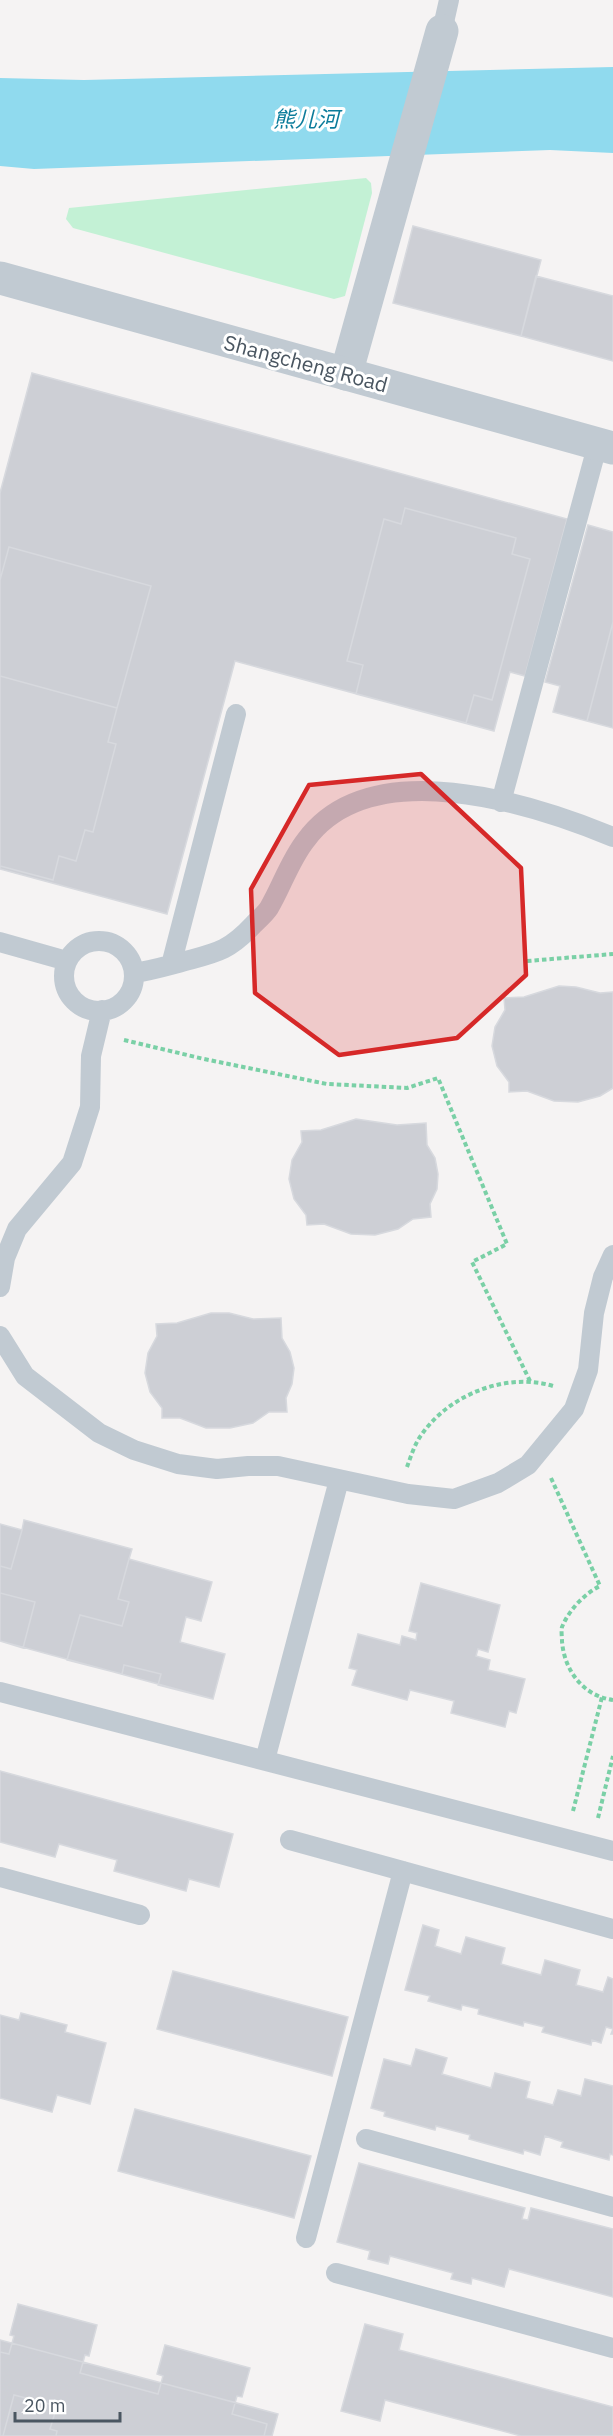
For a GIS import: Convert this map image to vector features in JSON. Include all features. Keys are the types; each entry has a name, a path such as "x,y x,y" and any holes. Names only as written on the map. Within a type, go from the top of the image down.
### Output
{"street":[{"path":"346,374 445,15"},
{"name":"Shangcheng Road","path":"0,278 605,446"}],"lane":[{"path":"501,802 605,446"},
{"path":"171,965 237,714"},
{"path":"134,973 218,953 236,943 267,910 305,840 324,821 354,801 403,790 453,792 527,808 613,837"},
{"path":"104,941 117,945 128,954 134,973 134,981 129,994 120,1005 102,1010 92,1011 78,1005 69,994 64,982 64,969 67,962 78,947 89,942 104,941"},
{"path":"0,942 67,962"},
{"path":"0,1287 5,1258 17,1229 72,1163 90,1107 91,1056 102,1010"},
{"path":"0,1336 25,1376 99,1433 134,1450 188,1465 217,1469 278,1466 399,1493 454,1498 498,1483 528,1465 574,1409 588,1370 594,1313 603,1276 613,1255"},
{"path":"265,1760 339,1480"},
{"path":"0,1692 613,1851"},
{"path":"290,1840 613,1929"},
{"path":"306,2238 403,1871"},
{"path":"0,1877 140,1915"},
{"path":"366,2139 613,2207"},
{"path":"336,2273 613,2348"}],"path":[{"path":"527,961 613,954"},
{"path":"96,1034 327,1084 407,1088 438,1078 507,1244 472,1262 531,1383"},
{"path":"399,1493 411,1457 422,1434 443,1413 465,1397 488,1386 512,1382 543,1383 579,1395"},
{"path":"539,1454 600,1586 575,1605 561,1629 563,1656 572,1675 589,1692 613,1700"},
{"path":"567,1838 602,1697"},
{"path":"591,1845 613,1756"}],"highlighted area":[{"path":"421,774 521,868 526,975 457,1038 339,1055 255,993 251,889 309,785"}],"green space":[{"path":"366,178 371,183 372,193 345,296 334,299 73,228 66,219 69,208"}],"water":[{"name":"熊儿河","path":"613,67 613,153 550,150 34,169 0,166 0,78 84,80"}],"building":[{"path":"413,226 541,260 521,336 393,303"},
{"path":"536,276 613,296 613,361 521,336"},
{"path":"32,373 567,519 525,676 510,672 494,731 235,661 167,914 0,869 0,493"},
{"path":"405,508 516,538 512,554 530,559 492,700 474,695 466,723 356,694 363,665 347,661 384,519 401,524"},
{"path":"588,525 613,532 613,728 553,712 560,686 545,682"},
{"path":"9,547 151,586 117,708 0,676 0,580"},
{"path":"613,622 613,728 587,721"},
{"path":"0,676 117,708 108,742 116,744 93,832 85,830 76,861 59,856 53,880 0,866"},
{"path":"559,986 576,987 600,993 613,992 613,1088 600,1096 578,1102 554,1101 527,1091 509,1092 509,1082 497,1066 492,1046 495,1027 505,1010 504,998 524,997"},
{"path":"356,1119 397,1125 426,1123 427,1145 435,1158 438,1174 437,1189 430,1204 431,1217 413,1219 398,1229 375,1235 351,1234 324,1224 307,1225 306,1215 294,1199 289,1179 292,1160 302,1142 301,1131 321,1130"},
{"path":"211,1313 229,1313 253,1319 281,1318 282,1338 290,1352 294,1368 292,1384 286,1398 287,1412 269,1412 253,1423 230,1428 206,1428 180,1418 162,1418 162,1408 150,1392 145,1373 148,1353 157,1336 156,1324 177,1323"},
{"path":"24,1520 132,1549 129,1559 212,1582 201,1621 186,1617 180,1642 225,1654 213,1699 0,1641 0,1524 22,1530"},
{"path":"0,1524 22,1530 11,1569 0,1566"},
{"path":"129,1559 212,1582 201,1621 186,1617 180,1642 225,1654 213,1699 158,1685 161,1674 124,1665 122,1674 67,1660 80,1615 122,1626 129,1602 118,1599"},
{"path":"421,1583 500,1605 488,1652 478,1649 476,1656 490,1660 488,1670 525,1679 516,1713 509,1711 505,1727 451,1713 454,1701 410,1690 407,1700 352,1685 357,1670 349,1668 358,1634 400,1645 402,1636 416,1640 417,1633 409,1631"},
{"path":"0,1593 35,1602 23,1648 0,1641"},
{"path":"0,1771 233,1834 219,1887 189,1879 186,1891 114,1871 117,1860 59,1844 55,1857 0,1842"},
{"path":"423,1925 439,1930 435,1946 461,1954 466,1937 505,1948 501,1964 541,1975 545,1960 580,1970 576,1985 603,1992 608,1977 613,1979 613,2029 606,2027 601,2043 592,2040 591,2045 542,2032 544,2027 524,2022 523,2026 478,2014 479,2009 462,2005 461,2010 428,2001 430,1996 405,1990"},
{"path":"173,1971 348,2017 332,2076 157,2029"},
{"path":"21,2013 67,2025 65,2032 106,2043 90,2104 57,2095 52,2112 0,2098 0,2015 19,2020"},
{"path":"416,2049 447,2058 442,2074 491,2088 495,2073 530,2082 526,2098 553,2105 558,2090 581,2096 585,2079 613,2086 613,2155 610,2154 609,2160 561,2147 563,2142 545,2136 540,2155 524,2150 523,2154 469,2139 470,2135 436,2126 435,2130 384,2116 385,2112 371,2108 384,2059 411,2066"},
{"path":"135,2109 311,2156 294,2218 118,2171"},
{"path":"359,2163 525,2208 522,2219 528,2220 531,2208 613,2229 613,2297 509,2269 504,2287 472,2278 471,2284 451,2279 453,2273 390,2256 388,2264 368,2259 370,2251 337,2242"},
{"path":"18,2304 97,2325 89,2356 85,2355 80,2373 158,2394 163,2376 157,2374 165,2345 250,2368 242,2397 237,2396 232,2414 267,2424 264,2436 56,2436 57,2431 50,2429 57,2406 14,2395 3,2436 0,2436 0,2352 9,2354 14,2336 10,2335"},
{"path":"365,2324 403,2334 399,2350 613,2407 613,2436 521,2436 385,2400 380,2421 341,2411"},
{"path":"0,2340 278,2414 272,2436 0,2436"}]}
